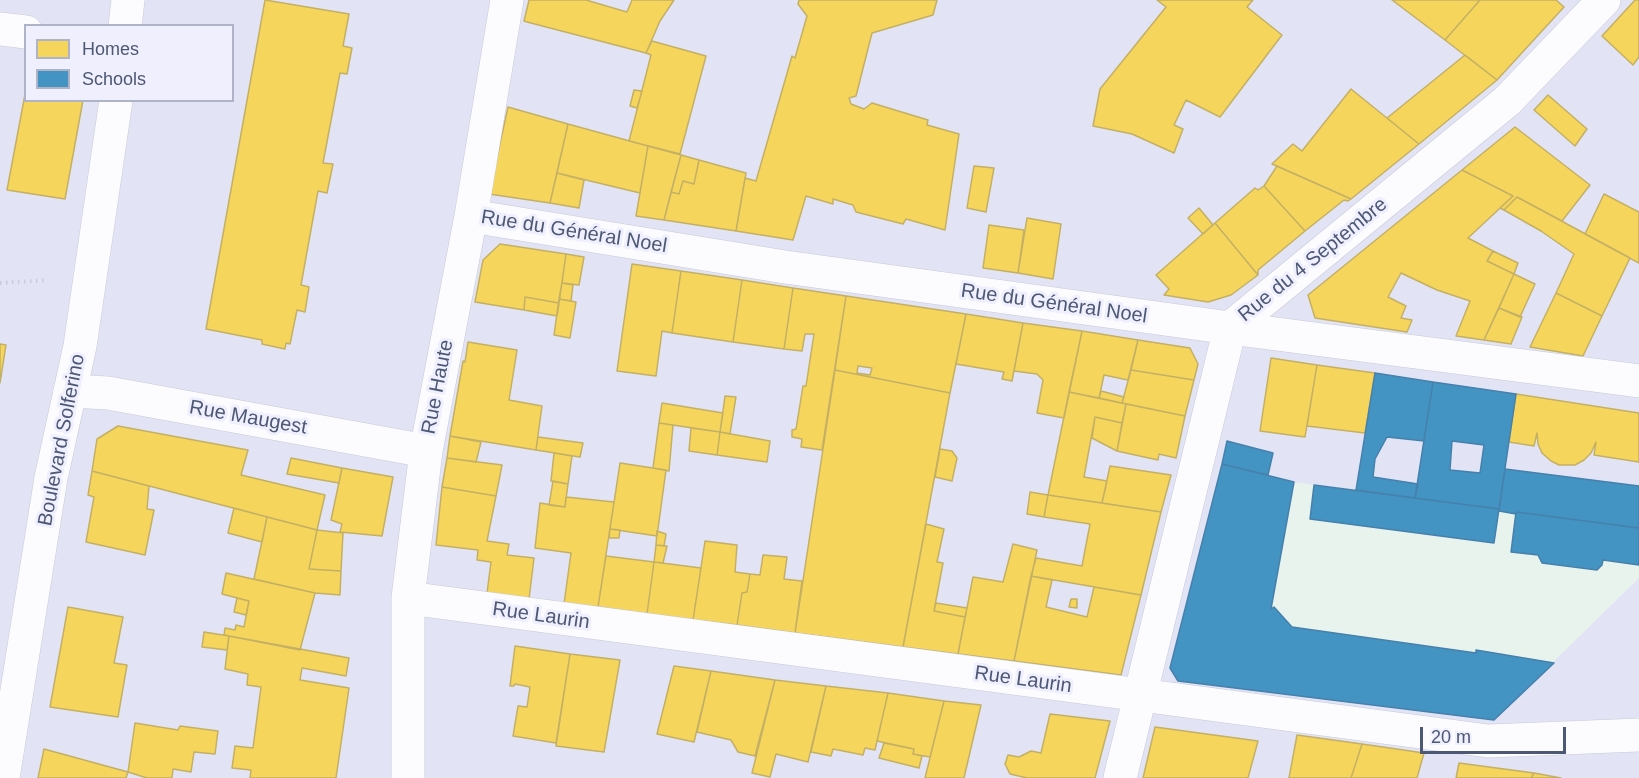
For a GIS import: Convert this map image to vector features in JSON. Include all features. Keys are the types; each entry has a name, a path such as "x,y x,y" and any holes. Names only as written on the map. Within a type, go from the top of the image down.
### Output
{"street":[{"path":"126,24 128,0"},
{"name":"Rue Haute","path":"408,778 408,598 426,451 471,216 507,0"},
{"name":"Rue du 4 Septembre","path":"1120,778 1230,328 1507,101 1604,0"},
{"path":"0,29 24,32"},
{"name":"Boulevard Solferino","path":"3,778 51,478 80,346 116,102"},
{"name":"Rue du Général Noel","path":"471,216 785,267 1639,381"},
{"name":"Rue Maugest","path":"70,391 108,393 426,451"},
{"name":"Rue Laurin","path":"408,598 1488,741 1639,735"}],"shaded area":[{"path":"0,0 1639,0 1639,778 0,778"},
{"path":"1222,464 1294,482 1639,528 1639,578 1494,720 1178,681 1170,668"}],"building: Homes":[{"path":"265,0 349,14 343,46 352,48 347,74 340,73 323,163 333,164 327,193 318,191 301,285 309,287 305,312 297,310 290,344 286,343 285,349 262,344 262,340 206,329"},
{"path":"529,0 586,0 627,12 632,0 674,0 660,21 646,53 524,21"},
{"path":"799,0 937,0 933,15 872,33 856,96 849,98 851,104 864,109 872,103 928,120 927,125 959,134 945,230 906,219 903,224 856,212 853,205 833,199 833,204 806,196 793,240 736,231 745,178 756,181 792,56 795,58 807,16 798,4"},
{"path":"1157,0 1253,0 1247,7 1282,35 1220,117 1186,100 1174,125 1183,129 1174,153 1132,134 1093,126 1100,89 1166,7"},
{"path":"1392,0 1480,0 1445,40"},
{"path":"1480,0 1556,0 1564,7 1497,80 1445,40"},
{"path":"1635,0 1639,0 1639,57 1633,65 1602,36"},
{"path":"652,41 706,56 680,154 629,141 651,55 646,53"},
{"path":"1465,55 1497,80 1419,144 1387,118"},
{"path":"1351,89 1419,144 1351,199 1272,164 1293,144 1302,151"},
{"path":"634,90 642,91 637,108 630,106"},
{"path":"1548,95 1587,129 1575,146 1534,110"},
{"path":"24,100 24,102 83,102 65,199 7,190"},
{"path":"508,107 568,124 550,203 489,194"},
{"path":"568,124 648,146 640,193 557,173"},
{"path":"1515,127 1590,185 1562,221 1517,197 1504,210 1500,208 1513,196 1462,170"},
{"path":"648,146 681,155 664,220 636,216"},
{"path":"681,155 699,160 694,184 683,181 679,194 671,192"},
{"path":"699,160 746,173 736,231 664,220 671,192 679,194 683,181 694,184"},
{"path":"974,166 994,168 986,212 967,208"},
{"path":"1277,166 1351,199 1344,200 1305,231 1264,186"},
{"path":"1462,170 1513,196 1468,238 1493,251 1487,261 1514,274 1484,340 1456,336 1470,301 1437,290 1401,273 1388,297 1406,306 1401,318 1412,320 1407,332 1315,318 1308,295"},
{"path":"557,173 584,180 579,208 550,203"},
{"path":"1264,186 1305,231 1258,270 1258,275 1215,223 1255,188 1258,190"},
{"path":"1604,194 1639,212 1639,263 1585,234"},
{"path":"1517,197 1630,258 1602,316 1556,293 1574,254 1541,231 1504,210"},
{"path":"1199,208 1213,225 1203,234 1188,218"},
{"path":"1027,218 1061,224 1053,279 1018,273"},
{"path":"1215,223 1258,275 1231,295 1208,302 1164,295 1169,289 1156,275"},
{"path":"989,225 1024,230 1018,273 983,268"},
{"path":"500,244 566,254 559,303 525,297 524,310 475,302 483,260"},
{"path":"1493,251 1518,263 1514,274 1487,261"},
{"path":"566,254 584,257 579,285 562,283"},
{"path":"632,264 681,271 672,333 662,331 656,376 617,371"},
{"path":"681,271 742,280 733,342 672,333"},
{"path":"1514,274 1535,284 1520,317 1499,308"},
{"path":"742,280 793,288 784,349 733,342"},
{"path":"562,283 573,285 571,301 559,299"},
{"path":"793,288 846,296 822,450 801,447 802,439 792,437 792,430 796,429 803,386 806,386 814,334 805,334 802,351 784,349"},
{"path":"1556,293 1602,316 1583,356 1530,347"},
{"path":"846,296 966,314 950,393 835,370","holes":["858,366 872,368 870,375 857,373"]},
{"path":"525,297 559,303 557,316 524,310"},
{"path":"559,299 576,302 570,338 554,335"},
{"path":"1499,308 1522,317 1511,344 1484,340"},
{"path":"966,314 1023,323 1012,381 1002,379 1004,372 956,364"},
{"path":"1023,323 1082,331 1064,418 1037,413 1043,380 1037,374 1014,371"},
{"path":"1082,331 1138,340 1128,380 1104,375 1099,398 1069,392"},
{"path":"1138,340 1190,348 1198,364 1194,380 1131,370"},
{"path":"468,342 517,350 509,400 542,406 536,450 450,436"},
{"path":"0,344 6,345 0,383"},
{"path":"1271,358 1317,365 1305,437 1260,431"},
{"path":"1317,365 1375,373 1365,433 1307,426"},
{"path":"835,370 950,393 903,647 795,633"},
{"path":"1131,370 1194,380 1185,416 1122,403"},
{"path":"1101,391 1124,397 1122,403 1099,398"},
{"path":"1069,392 1126,404 1122,423 1095,417 1084,477 1107,481 1102,503 1048,495"},
{"path":"1516,394 1639,413 1639,462 1594,455 1596,442 1591,453 1584,460 1575,465 1559,465 1542,453 1537,433 1534,446 1509,442"},
{"path":"725,396 736,397 730,434 720,432"},
{"path":"662,403 723,413 720,432 659,423"},
{"path":"1126,404 1185,416 1176,458 1159,454 1158,460 1117,451"},
{"path":"1095,417 1122,423 1117,451 1092,438"},
{"path":"659,423 673,425 669,471 653,468"},
{"path":"118,426 248,450 241,475 325,495 317,530 92,471 97,439"},
{"path":"691,428 720,432 717,455 689,451"},
{"path":"720,432 770,441 767,462 717,455"},
{"path":"450,436 481,442 476,462 447,458"},
{"path":"538,437 583,443 580,457 536,450"},
{"path":"940,449 952,451 957,458 952,481 935,477"},
{"path":"554,453 572,456 568,484 551,481"},
{"path":"291,458 342,468 339,483 287,474"},
{"path":"447,458 502,465 496,496 442,487"},
{"path":"620,463 666,470 657,536 610,529"},
{"path":"1110,466 1171,475 1161,512 1102,503"},
{"path":"342,468 393,477 382,536 340,532 342,524 331,520"},
{"path":"92,471 149,486 147,509 154,510 145,555 86,542 94,497 88,495"},
{"path":"553,481 568,484 565,507 549,505"},
{"path":"442,487 496,496 487,541 509,544 507,555 534,558 529,599 487,593 491,562 477,560 478,550 436,545"},
{"path":"1030,492 1048,495 1044,517 1027,514"},
{"path":"1048,495 1161,512 1141,595 1031,576 1036,558 1082,566 1090,524 1044,517"},
{"path":"566,497 614,502 598,607 564,604 571,553 535,548 540,503 565,507"},
{"path":"234,508 267,517 262,542 228,533"},
{"path":"267,517 317,530 309,569 341,571 340,595 315,593 254,579"},
{"path":"926,524 944,529 937,562 943,563 934,611 965,617 958,654 903,647"},
{"path":"610,529 620,530 619,538 609,538"},
{"path":"317,530 343,533 341,571 309,569"},
{"path":"657,531 666,534 664,546 656,545"},
{"path":"705,541 737,545 735,572 750,574 747,592 742,593 737,625 693,620"},
{"path":"1013,544 1037,550 1014,661 958,654 973,577 1003,582"},
{"path":"656,545 667,546 663,563 654,562"},
{"path":"763,555 787,557 784,579 802,581 795,633 737,625 742,593 747,592 750,574 760,575"},
{"path":"606,556 654,562 647,614 598,607"},
{"path":"654,562 701,568 693,620 647,614"},
{"path":"226,573 315,593 300,650 224,635 225,628 235,630 236,625 244,627 249,601 222,594"},
{"path":"1031,576 1052,580 1046,607 1087,617 1094,587 1141,595 1121,675 1014,661"},
{"path":"237,598 249,601 246,615 234,612"},
{"path":"1071,599 1077,599 1077,608 1069,607"},
{"path":"936,603 967,608 965,617 934,611"},
{"path":"68,607 123,617 114,663 127,665 118,717 50,707"},
{"path":"204,632 229,636 227,650 202,647"},
{"path":"229,636 349,658 346,676 302,668 300,680 349,688 336,778 250,778 251,770 232,768 235,746 253,748 261,687 247,685 248,674 225,669"},
{"path":"515,646 570,654 556,743 513,736 518,706 527,707 530,687 515,684 510,686"},
{"path":"570,654 620,660 604,752 556,746"},
{"path":"674,666 711,671 694,742 657,734"},
{"path":"711,671 775,680 755,756 738,752 731,740 697,732"},
{"path":"775,680 826,686 808,762 776,754 770,777 752,773"},
{"path":"826,686 888,693 875,750 865,748 863,755 833,749 831,756 811,752"},
{"path":"888,693 944,701 930,757 913,754 914,749 877,741"},
{"path":"944,701 981,705 964,778 925,778"},
{"path":"1050,714 1110,721 1095,778 1027,778 1010,774 1005,764 1008,755 1019,757 1031,751 1041,753"},
{"path":"135,723 178,730 180,726 218,731 215,754 194,752 191,772 173,769 172,778 147,778 128,772"},
{"path":"1155,727 1258,741 1248,778 1143,778"},
{"path":"1297,735 1362,744 1351,778 1289,778"},
{"path":"884,743 914,749 913,754 922,756 919,768 879,758"},
{"path":"1362,744 1424,753 1417,778 1351,778"},
{"path":"44,749 128,772 126,778 38,778"},
{"path":"1459,763 1534,773 1531,778 1456,778"},
{"path":"1534,773 1561,778 1531,778"}],"building: Schools":[{"path":"1375,373 1433,382 1424,441 1387,437 1375,459 1373,477 1418,484 1415,498 1356,490"},
{"path":"1433,382 1516,394 1499,509 1415,498","holes":["1452,441 1484,445 1480,473 1450,470"]},
{"path":"1227,441 1273,453 1268,475 1222,464"},
{"path":"1222,464 1294,482 1271,609 1274,607 1292,627 1476,653 1476,650 1554,663 1494,720 1178,681 1170,668"},
{"path":"1505,469 1639,486 1639,528 1499,511"},
{"path":"1314,485 1499,509 1494,543 1310,519"},
{"path":"1516,512 1639,528 1639,565 1603,560 1597,570 1542,563 1538,555 1511,552"}]}
